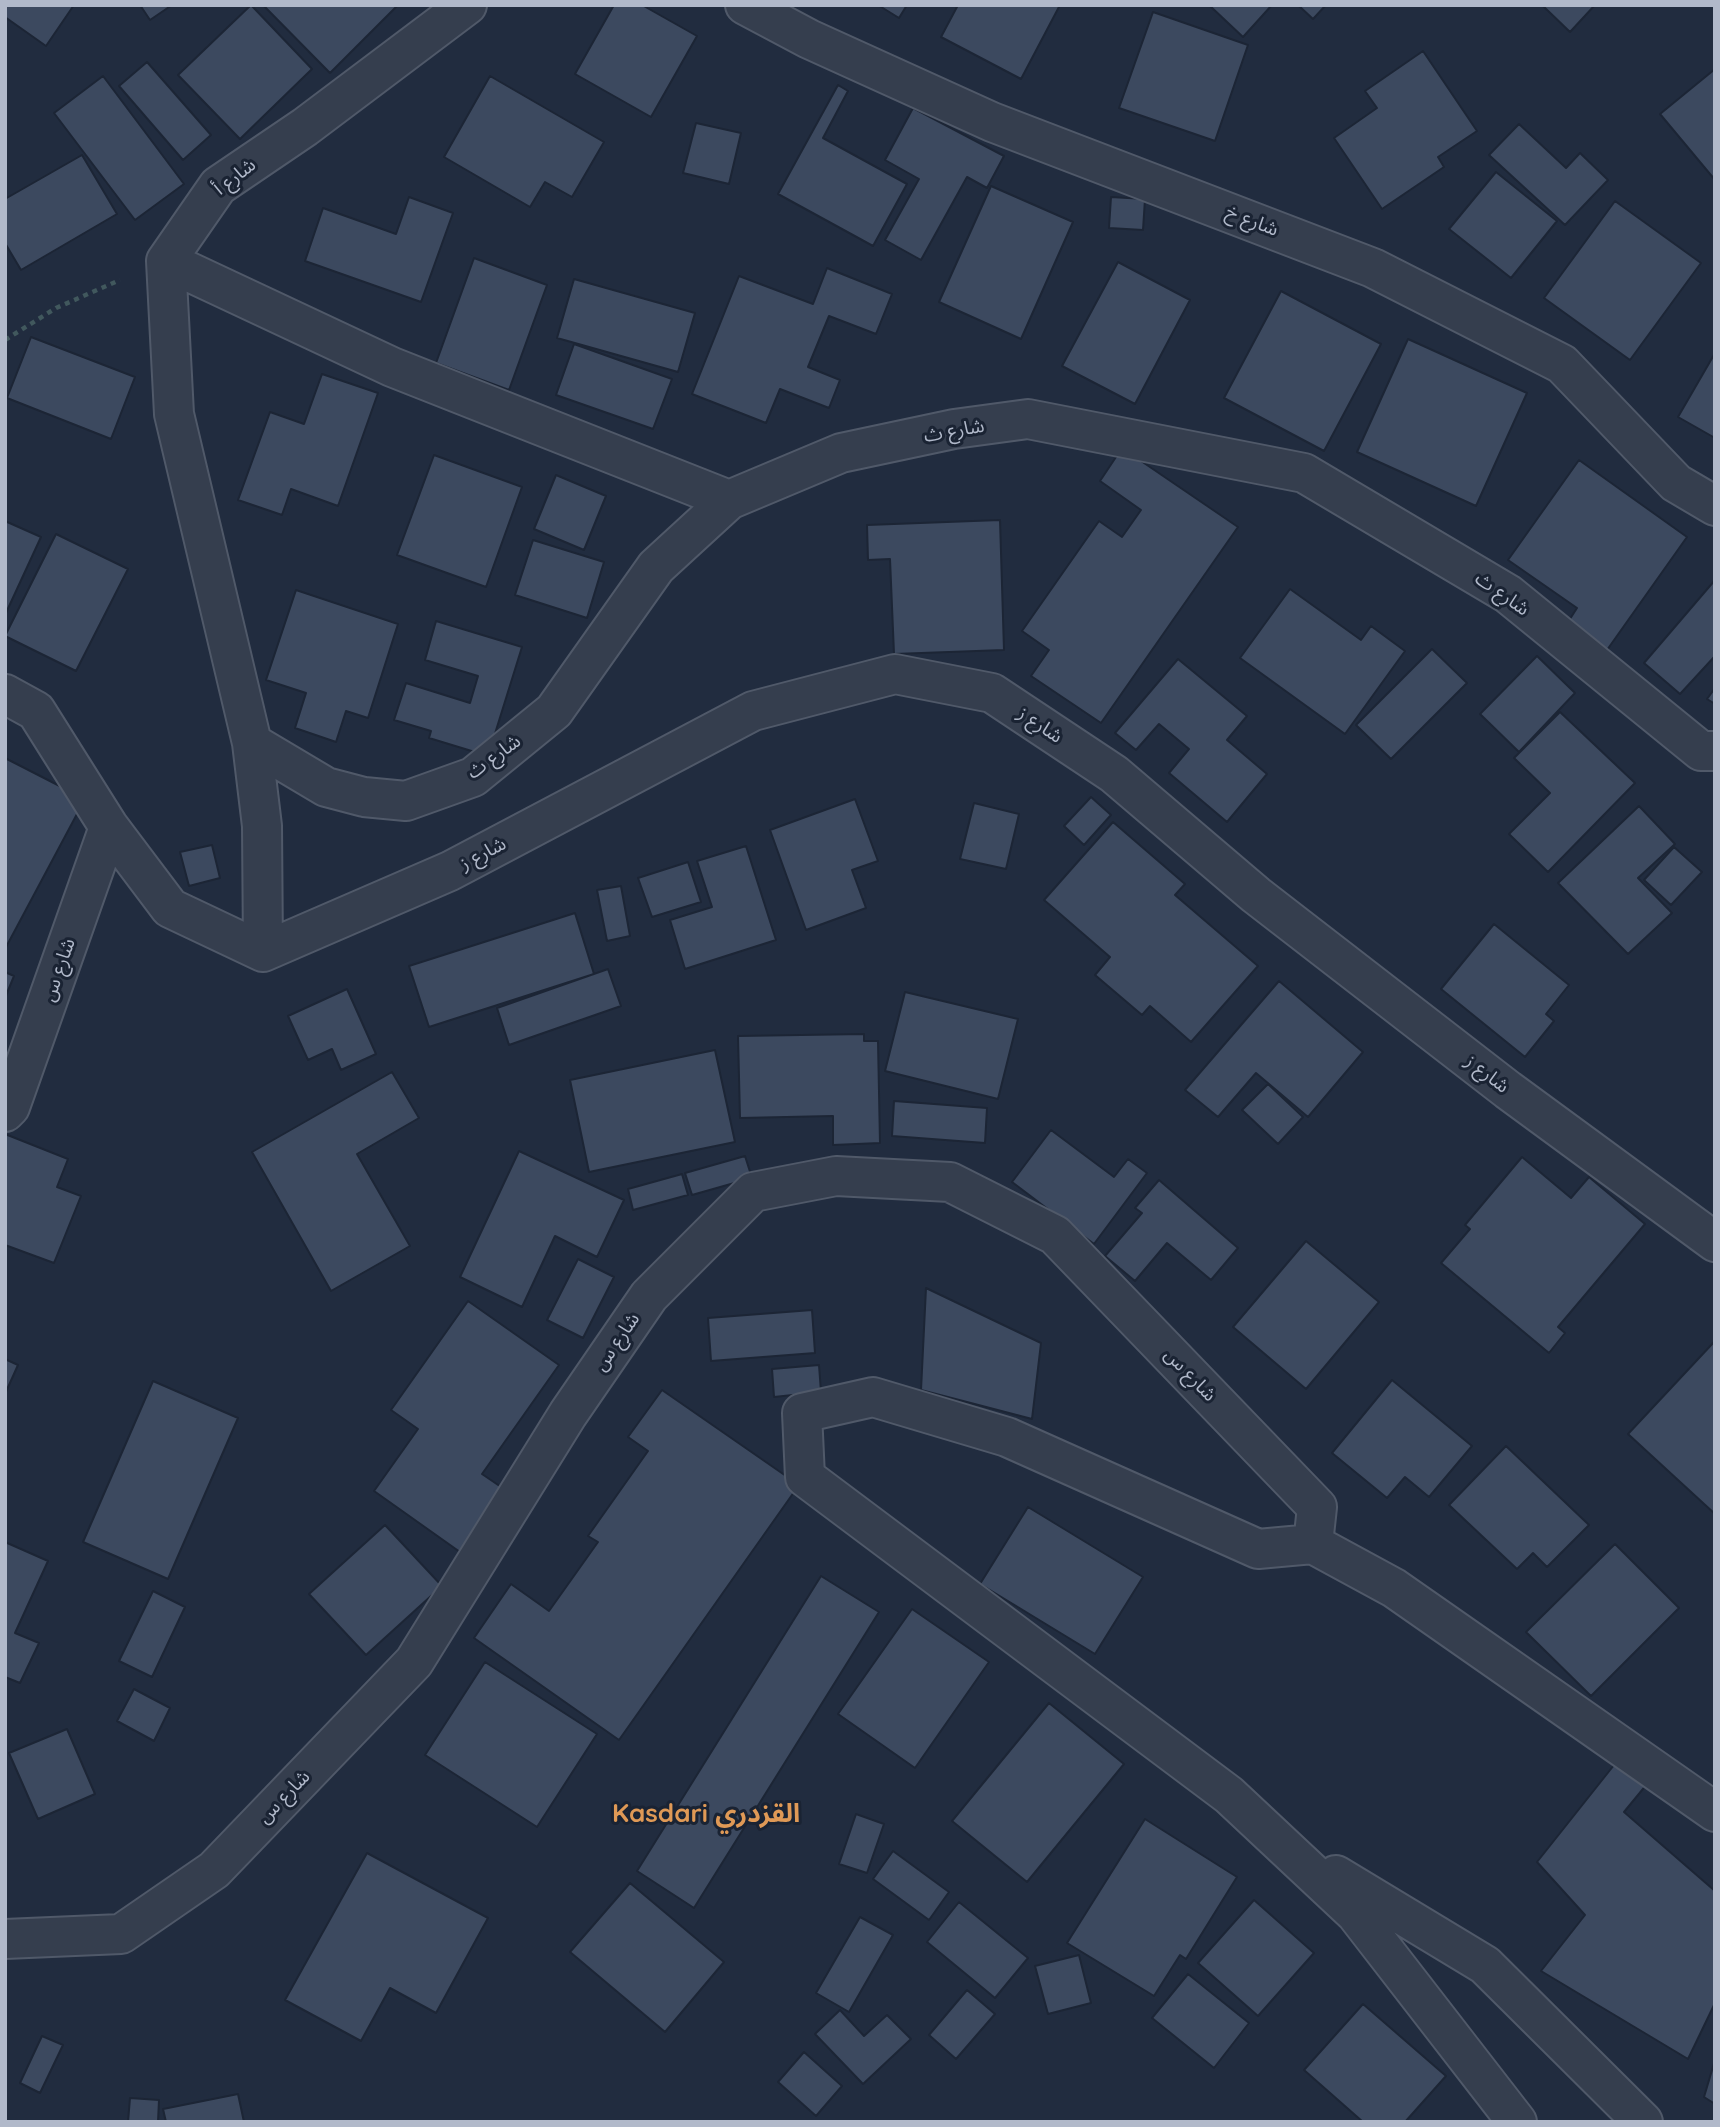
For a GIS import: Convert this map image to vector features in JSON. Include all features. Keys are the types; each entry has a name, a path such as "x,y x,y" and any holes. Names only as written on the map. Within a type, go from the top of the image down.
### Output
{"street":[{"name":"شارع أ","path":"166,261 218,186 305,127 467,5"},
{"name":"شارع خ","path":"745,5 809,39 992,122 1373,268 1562,364 1676,483 1715,506"},
{"path":"5,694 36,711 110,827 170,908 263,952 262,827 252,743 174,414 166,261 392,367 730,500"},
{"name":"شارع ث","path":"252,743 326,787 364,797 406,801 472,777 554,711 656,567 730,500 842,453 954,429 1028,419 1304,473 1508,594 1702,751 1715,751"},
{"name":"شارع ﺯ","path":"263,952 450,871 753,711 895,674 992,693 1114,774 1267,904 1508,1090 1715,1242"},
{"name":"شارع ﺱ","path":"5,1112 10,1107 110,827"},
{"name":"شارع ﺱ","path":"5,1940 121,1934 214,1870 414,1662 568,1414 649,1296 753,1192 836,1176 950,1182 1055,1235 1315,1525 1394,1588 1715,1812"},
{"path":"1315,1525 1258,1549 1007,1437 873,1397 802,1413 805,1478 1229,1795 1356,1914 1517,2122"},
{"path":"1276,1838 1485,1965 1643,2122"}],"path":[{"path":"5,341 57,308 166,261"}],"building":[{"path":"5,5 74,5 46,46 5,17"},
{"path":"140,5 172,5 150,20"},
{"path":"251,5 312,69 240,139 178,75"},
{"path":"263,5 398,5 330,73"},
{"path":"614,5 642,5 697,36 651,117 575,74"},
{"path":"878,5 907,5 899,18"},
{"path":"958,5 1060,5 1021,79 941,37"},
{"path":"1209,5 1272,5 1243,37"},
{"path":"1298,5 1326,5 1313,19"},
{"path":"1542,5 1595,5 1570,32"},
{"path":"1153,12 1248,45 1215,141 1119,108"},
{"path":"1423,51 1477,131 1438,157 1444,167 1382,209 1334,138 1377,108 1365,91"},
{"path":"147,62 211,135 183,160 119,86"},
{"path":"1715,69 1715,180 1660,114"},
{"path":"103,76 184,184 135,220 54,113"},
{"path":"490,76 604,142 572,197 545,182 530,207 444,157"},
{"path":"838,85 848,91 823,138 907,184 873,246 778,194"},
{"path":"913,108 1004,156 987,188 967,177 921,260 885,240 919,179 885,160"},
{"path":"696,123 741,133 729,184 683,173"},
{"path":"1519,124 1566,168 1580,153 1608,180 1565,225 1489,155"},
{"path":"82,155 117,214 21,270 5,243 5,199"},
{"path":"1496,172 1557,221 1511,278 1449,229"},
{"path":"991,186 1073,222 1021,339 939,302"},
{"path":"409,197 453,213 421,302 305,261 323,208 396,234"},
{"path":"1111,197 1145,199 1143,230 1109,228"},
{"path":"1615,201 1701,263 1630,360 1544,298"},
{"path":"474,258 547,285 509,390 436,363"},
{"path":"1118,262 1190,300 1135,404 1062,366"},
{"path":"827,268 892,294 876,334 829,316 808,367 840,380 829,408 780,389 766,423 692,394 739,276 813,304"},
{"path":"574,279 695,313 678,372 557,338"},
{"path":"1281,291 1381,344 1324,451 1224,398"},
{"path":"31,337 135,377 111,439 7,398"},
{"path":"1408,339 1527,393 1476,506 1357,452"},
{"path":"574,344 672,379 653,429 556,395"},
{"path":"1715,353 1715,438 1678,417"},
{"path":"322,374 378,393 338,506 291,489 282,515 238,500 270,412 304,424"},
{"path":"1122,448 1238,527 1101,723 1031,676 1049,650 1022,631 1099,521 1122,537 1141,510 1100,481"},
{"path":"434,455 522,487 486,587 397,555"},
{"path":"1579,460 1687,537 1607,650 1568,622 1577,608 1508,560"},
{"path":"556,475 606,496 584,550 534,529"},
{"path":"1000,520 1004,650 894,654 890,559 868,560 867,525"},
{"path":"5,521 41,537 5,615"},
{"path":"56,534 128,569 76,671 5,636"},
{"path":"533,540 604,562 587,618 515,595"},
{"path":"1715,580 1715,656 1680,694 1644,663"},
{"path":"1290,589 1361,640 1371,626 1405,651 1345,734 1240,658"},
{"path":"296,590 398,624 368,718 346,711 336,742 295,728 306,693 266,680"},
{"path":"436,621 522,647 488,756 429,738 431,731 394,720 406,683 470,703 478,676 425,660"},
{"path":"1432,649 1467,683 1391,759 1356,725"},
{"path":"1537,656 1575,693 1519,752 1480,714"},
{"path":"1178,659 1247,716 1227,740 1267,774 1227,822 1169,773 1189,749 1159,724 1136,750 1115,733"},
{"path":"1715,688 1715,704 1707,699"},
{"path":"1560,712 1635,783 1548,872 1509,834 1550,793 1514,758"},
{"path":"5,758 85,799 5,949"},
{"path":"1091,797 1111,815 1084,845 1064,826"},
{"path":"855,799 878,861 852,870 866,908 806,930 770,830"},
{"path":"974,803 1019,814 1006,869 960,859"},
{"path":"1639,806 1675,844 1638,878 1672,913 1628,954 1558,883"},
{"path":"1113,822 1185,884 1175,895 1258,966 1191,1042 1150,1006 1142,1015 1095,975 1110,957 1044,900"},
{"path":"212,845 220,878 189,886 180,852"},
{"path":"746,846 776,940 685,969 670,920 712,907 697,861"},
{"path":"1674,847 1702,872 1671,905 1644,880"},
{"path":"688,862 701,902 652,917 638,878"},
{"path":"621,886 630,936 607,941 597,890"},
{"path":"575,913 594,974 429,1027 409,966"},
{"path":"1494,924 1569,985 1546,1014 1554,1021 1525,1057 1441,989"},
{"path":"608,969 621,1006 509,1045 497,1008"},
{"path":"5,972 14,976 5,998"},
{"path":"1279,981 1363,1052 1308,1117 1256,1073 1218,1117 1185,1090"},
{"path":"347,989 376,1054 341,1070 332,1049 308,1060 288,1016"},
{"path":"905,992 1018,1019 998,1099 885,1071"},
{"path":"864,1034 864,1041 878,1041 880,1143 833,1145 833,1116 740,1118 738,1036"},
{"path":"715,1050 735,1142 589,1172 570,1080"},
{"path":"392,1072 419,1118 357,1154 410,1246 331,1291 252,1152"},
{"path":"1268,1084 1303,1117 1278,1144 1242,1110"},
{"path":"894,1101 987,1108 985,1143 892,1136"},
{"path":"1051,1130 1114,1177 1128,1159 1147,1173 1094,1244 1012,1182"},
{"path":"5,1134 68,1159 57,1187 81,1196 54,1263 5,1245"},
{"path":"519,1151 624,1200 597,1257 555,1236 522,1307 460,1277"},
{"path":"745,1156 752,1178 692,1195 685,1173"},
{"path":"1522,1157 1571,1198 1589,1177 1645,1224 1558,1327 1565,1333 1549,1353 1441,1263 1470,1229 1465,1225"},
{"path":"682,1174 688,1195 633,1210 628,1189"},
{"path":"1159,1180 1238,1248 1211,1280 1167,1243 1135,1281 1105,1256 1142,1213 1135,1208"},
{"path":"1306,1241 1379,1302 1306,1389 1233,1327"},
{"path":"578,1259 614,1277 583,1338 547,1320"},
{"path":"926,1288 1041,1343 1032,1419 921,1390"},
{"path":"468,1301 559,1365 482,1474 504,1489 460,1552 374,1491 418,1429 391,1410"},
{"path":"812,1310 815,1353 711,1361 708,1318"},
{"path":"1715,1343 1715,1514 1628,1434"},
{"path":"5,1359 18,1365 5,1394"},
{"path":"819,1365 821,1392 774,1397 772,1369"},
{"path":"1392,1380 1472,1446 1429,1497 1405,1477 1387,1498 1332,1453"},
{"path":"153,1381 238,1418 168,1579 83,1542"},
{"path":"662,1390 799,1485 619,1740 474,1638 511,1584 549,1611 598,1542 588,1536 648,1451 628,1437"},
{"path":"1506,1446 1589,1525 1547,1567 1533,1553 1517,1569 1449,1505"},
{"path":"1028,1507 1143,1577 1095,1654 980,1584"},
{"path":"385,1525 442,1586 366,1655 309,1594"},
{"path":"5,1542 48,1561 15,1633 39,1643 20,1683 5,1677"},
{"path":"1615,1544 1679,1608 1591,1696 1526,1632"},
{"path":"821,1576 879,1612 694,1908 637,1871"},
{"path":"153,1591 185,1607 152,1677 119,1661"},
{"path":"912,1609 989,1662 915,1768 838,1714"},
{"path":"485,1662 597,1734 537,1827 425,1755"},
{"path":"134,1689 170,1708 154,1741 117,1721"},
{"path":"1049,1703 1124,1764 1027,1882 952,1821"},
{"path":"67,1729 95,1794 38,1819 9,1753"},
{"path":"1622,1755 1652,1778 1624,1812 1715,1891 1715,2003 1688,2059 1541,1971 1585,1915 1537,1862"},
{"path":"856,1814 884,1824 867,1873 839,1864"},
{"path":"1145,1819 1237,1877 1186,1959 1180,1955 1154,1996 1067,1943"},
{"path":"893,1851 949,1892 929,1920 873,1879"},
{"path":"367,1853 488,1918 436,2013 390,1988 361,2041 285,2000"},
{"path":"630,1883 724,1962 665,2032 570,1952"},
{"path":"1254,1900 1314,1953 1258,2016 1198,1963"},
{"path":"959,1902 1028,1958 995,1998 927,1942"},
{"path":"860,1917 893,1935 849,2012 816,1993"},
{"path":"1079,1955 1091,2003 1048,2014 1035,1966"},
{"path":"1188,1974 1249,2023 1214,2068 1152,2018"},
{"path":"967,1990 995,2014 956,2059 929,2035"},
{"path":"1363,2004 1446,2076 1405,2122 1363,2122 1304,2070"},
{"path":"840,2010 864,2036 887,2015 911,2039 863,2084 815,2034"},
{"path":"42,2036 63,2045 40,2093 20,2083"},
{"path":"804,2052 842,2086 816,2116 778,2082"},
{"path":"1715,2060 1715,2104 1704,2097"},
{"path":"238,2094 244,2122 166,2122 163,2109"},
{"path":"130,2098 159,2100 158,2122 128,2122"}],"district":[{"name":"Kasdari القزدري","path":"706,1814"}]}
